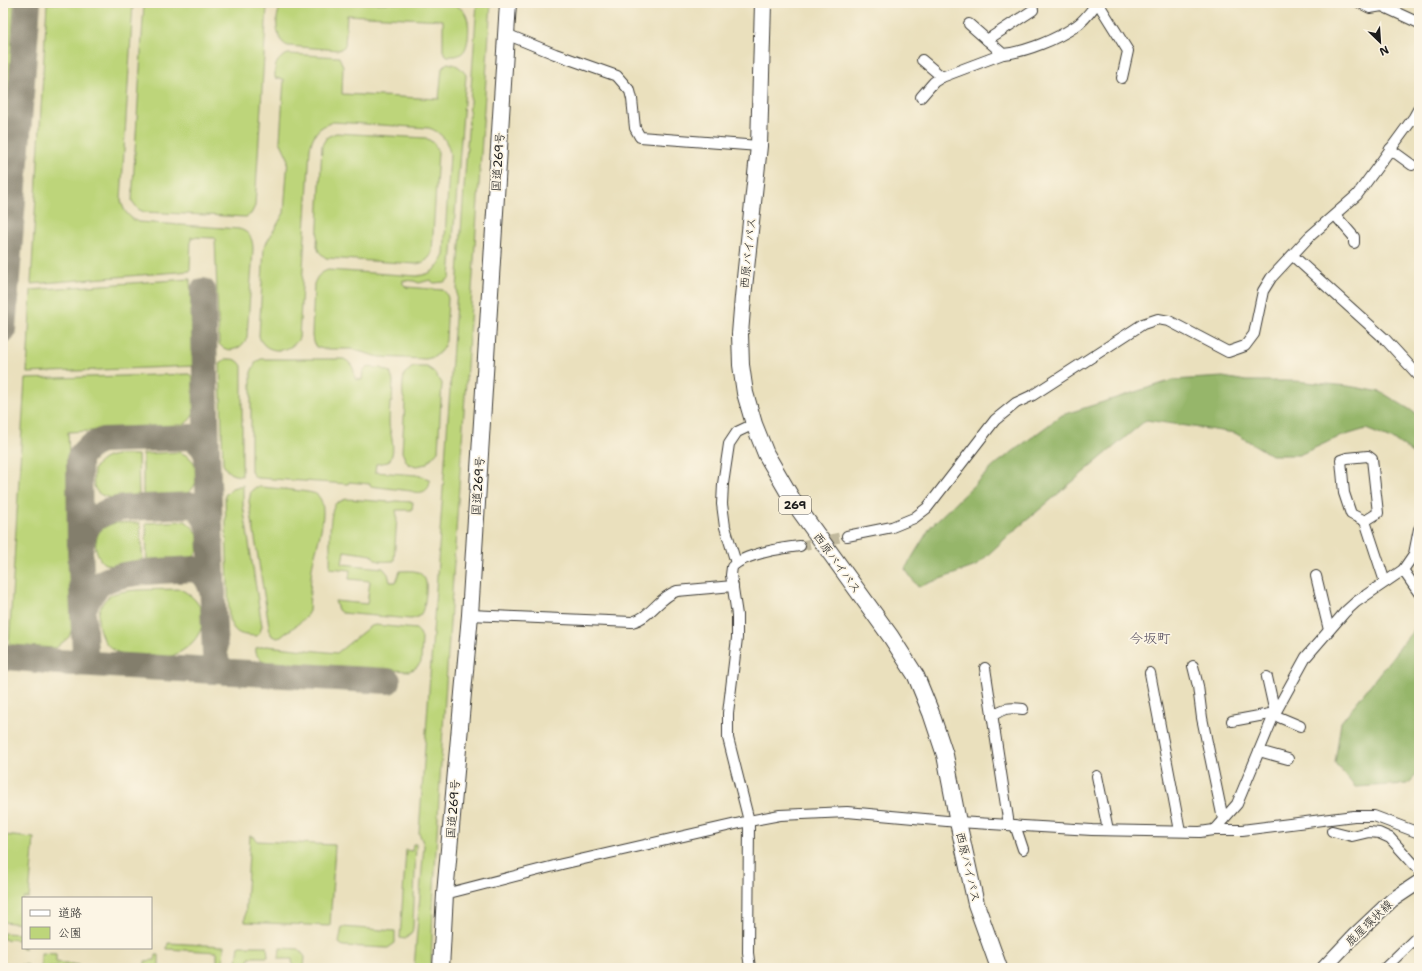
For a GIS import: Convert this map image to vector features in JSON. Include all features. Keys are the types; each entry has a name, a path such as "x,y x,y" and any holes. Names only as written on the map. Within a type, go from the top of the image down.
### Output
{"highway":[{"name":"国道269号","path":"441,968 445,894 470,615 508,3"},
{"name":"西原バイパス","path":"763,3 759,146 740,334 741,365 745,393 754,424 766,454 795,504 891,637 916,676 931,713 945,755 976,904 999,968"}],"main road":[{"name":"鹿屋環状線","path":"1325,968 1355,935 1392,900 1419,882"}],"street":[{"path":"1360,3 1370,8 1382,6 1419,23"},
{"path":"921,97 934,82 942,78 1003,54 1012,54 1042,44 1077,26 1094,4 1128,51 1122,78"},
{"path":"987,40 1033,10"},
{"path":"969,24 1003,54"},
{"path":"506,34 555,54 617,76 630,91 635,128 640,137 759,146"},
{"path":"922,60 942,78"},
{"path":"847,536 892,527 914,518 927,508 994,420 1016,403 1033,395 1143,324 1158,319 1169,321 1228,352 1245,346 1254,334 1263,290 1271,278 1309,237 1357,195 1419,108"},
{"path":"1390,149 1412,165"},
{"path":"1335,214 1354,237 1354,243"},
{"path":"1293,256 1385,339 1419,376"},
{"path":"736,563 724,527 722,504 723,484 729,444 737,432 754,424"},
{"path":"1365,521 1378,513 1372,459 1368,456 1341,460 1344,493 1351,514 1365,521 1386,582"},
{"path":"1214,830 1237,804 1275,714 1306,657 1345,612 1356,602 1403,570 1414,554 1419,529"},
{"path":"750,968 748,953 749,821 728,738 728,714 737,638 737,614 731,575 732,567 740,560 766,552 800,546"},
{"path":"1403,570 1419,593"},
{"path":"1316,576 1329,630"},
{"path":"470,615 632,622 640,620 671,593 677,591 733,586"},
{"path":"1193,666 1223,819"},
{"path":"985,668 992,716 1012,825 1024,849"},
{"path":"1150,673 1180,831"},
{"path":"1267,677 1275,714"},
{"path":"992,716 1003,709 1013,708 1023,710"},
{"path":"1232,722 1275,714 1300,726"},
{"path":"1259,750 1288,760"},
{"path":"1097,776 1108,830"},
{"path":"445,894 562,864 780,815 847,812 958,822 1108,830 1200,832 1214,830 1242,830 1354,816 1374,816 1419,833"},
{"path":"1332,832 1352,836 1368,832 1379,833 1390,838 1419,870"},
{"path":"1385,968 1419,936"}],"green space":[{"path":"3,3 14,3 3,183"},
{"path":"47,3 133,3 121,200 122,204 129,215 138,222 239,229 243,230 250,236 253,250 247,337 239,347 231,350 219,344 215,238 191,237 190,271 31,284"},
{"path":"144,3 266,3 255,206 251,214 246,217 144,212 138,209 132,201"},
{"path":"283,3 448,3 455,5 464,11 469,26 468,41 465,49 459,55 447,56 443,51 443,20 347,15 345,46 339,50 288,46 280,39 277,26 278,13"},
{"path":"477,3 491,3 442,744 431,968 414,968 424,845 419,833"},
{"path":"288,54 339,57 343,66 342,94 439,99 442,68 447,63 458,66 466,75 450,278 444,282 434,283 430,280 419,283 403,280 403,284 406,287 443,290 446,293 448,298 446,341 443,348 434,357 426,359 379,357 351,349 323,349 316,347 312,336 314,284 319,275 323,272 328,270 417,276 427,274 434,270 444,255 450,154 446,141 437,132 429,128 333,122 324,126 317,132 310,148 299,338 290,347 278,350 266,347 259,336 264,247 284,213 288,158 280,141 284,79 275,78 275,70 280,58"},
{"path":"336,133 426,138 434,143 438,152 432,252 430,257 422,263 416,264 326,258 319,252 317,246 322,145 327,137"},
{"path":"190,279 194,366 27,373 31,290"},
{"path":"226,359 236,360 242,366 242,476 231,473 223,464 220,365 221,362"},
{"path":"261,359 344,359 352,367 355,379 362,380 363,371 367,367 381,368 390,372 393,381 389,427 393,451 388,462 376,464 375,472 417,475 429,479 429,486 427,489 421,492 414,492 370,486 370,484 349,482 348,484 254,477 251,471 251,372 256,362"},
{"path":"413,367 427,367 433,371 442,383 438,451 426,464 417,466 408,464 402,452 405,402 403,392 404,374"},
{"path":"189,374 195,381 196,402 194,414 186,423 179,427 68,432 75,620 69,637 56,648 9,645 25,379"},
{"path":"1223,377 1246,381 1296,381 1348,386 1381,392 1419,415 1419,458 1396,441 1366,429 1339,437 1299,455 1271,455 1235,433 1146,420 1008,536 976,566 918,587 905,569 931,526 996,464 1062,415 1173,380"},
{"path":"179,452 190,458 196,467 197,478 193,488 189,492 180,496 146,496 143,493 143,454"},
{"path":"119,455 138,455 139,497 113,498 106,497 96,491 94,485 94,469 98,464 108,457"},
{"path":"243,485 243,505 262,626 257,636 239,633 231,624 229,619 225,495 232,488"},
{"path":"256,487 316,494 321,500 323,508 321,529 312,568 309,611 300,622 281,637 277,638 272,636 270,632 249,501 251,491"},
{"path":"346,499 413,502 412,510 396,510 397,516 394,561 379,561 372,555 344,551 342,564 383,568 388,574 390,582 396,582 400,571 418,572 426,581 426,590 423,609 418,617 411,619 342,613 338,610 335,601 367,604 370,581 349,579 350,570 330,568 331,516 336,503"},
{"path":"185,521 196,531 200,541 197,552 188,563 147,564 146,523"},
{"path":"115,523 140,523 143,564 113,566 102,562 96,549 97,537 100,531 104,527"},
{"path":"180,589 192,597 199,606 202,616 202,626 198,635 191,644 181,651 169,657 160,658 124,654 115,651 102,637 98,619 104,601 111,595 135,590"},
{"path":"1419,623 1419,772 1408,784 1355,787 1335,763 1341,722"},
{"path":"375,625 416,629 422,638 421,662 418,666 409,671 265,662 259,658 256,653 256,648 266,646 337,653 369,627"},
{"path":"3,835 34,838 29,897 22,897 22,924 3,922"},
{"path":"250,836 254,837 257,841 335,845 330,926 245,922"},
{"path":"413,844 416,844 413,927 412,933 405,939 400,938 406,850 412,851"},
{"path":"342,927 395,931 395,943 388,948 343,946 339,943"},
{"path":"3,933 22,934 22,948 21,940 3,939"},
{"path":"168,943 224,946 223,963 219,965 217,962 217,952 167,949"},
{"path":"239,946 267,946 268,957 249,957 248,968 236,968"},
{"path":"280,948 299,949 305,957 304,968 293,968 292,959 279,959"},
{"path":"41,953 56,954 56,962 79,965 81,968 56,966 56,968 41,968"},
{"path":"156,955 159,955 159,968 145,968 145,961 155,960"},
{"path":"3,964 28,965 28,968 3,968"}],"taxiway":[{"path":"3,330 28,3"},
{"path":"203,291 207,455"},
{"path":"70,663 81,658 85,653 80,549 79,459 89,448 103,440 193,437 203,447 207,455 215,654 218,664 226,672"},
{"path":"81,546 84,534 89,524 97,517 109,511 121,508 193,505 201,511 210,528"},
{"path":"83,610 92,592 97,586 108,579 132,574 194,569 202,573 206,578 213,593"},
{"path":"3,659 8,657 57,662 388,681"}],"tunnel":[{"path":"800,546 847,536"}],"district":[{"name":"今坂町","path":"1150,638"}]}
